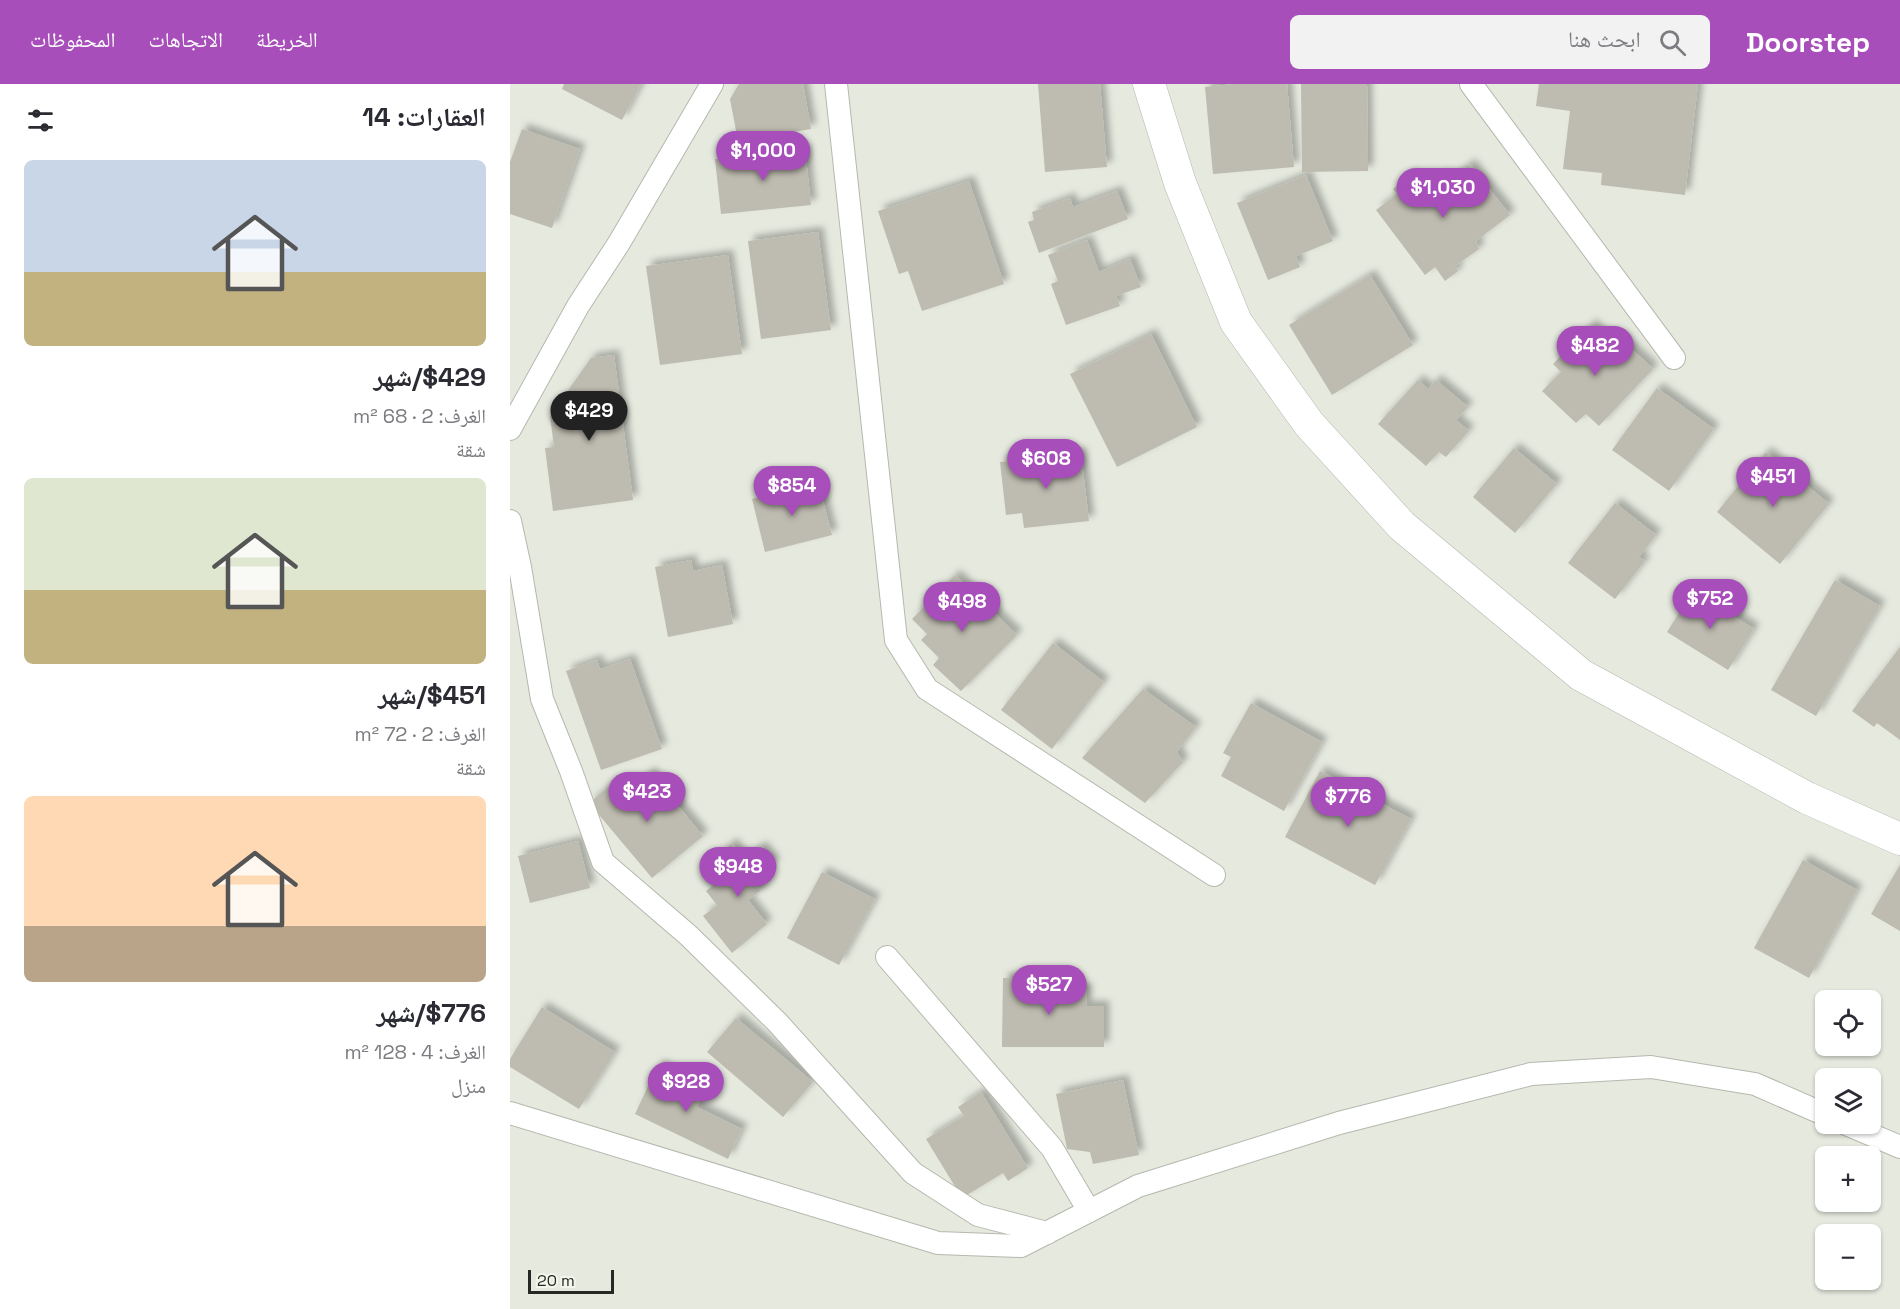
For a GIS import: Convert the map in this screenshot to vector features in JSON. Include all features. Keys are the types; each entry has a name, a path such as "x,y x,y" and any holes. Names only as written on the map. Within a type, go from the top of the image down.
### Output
{"main road":[{"path":"1149,84 1180,183 1236,322 1310,424 1402,526 1581,675 1807,798 1900,839"}],"street":[{"path":"510,429 578,306 619,243 712,84"},
{"path":"836,84 896,640 927,688 1214,875"},
{"path":"1471,84 1674,358"},
{"path":"510,521 542,699 571,771 603,862 688,935 777,1022 913,1173 978,1215 1047,1233"},
{"path":"887,957 1052,1148 1089,1211"},
{"path":"510,1113 938,1243 1021,1246 1138,1186 1339,1123 1531,1074 1651,1067 1755,1084 1815,1110"},
{"path":"1869,1134 1900,1147"}],"building":[{"path":"564,84 641,84 622,120 562,89"},
{"path":"739,84 803,84 811,129 738,141 730,99"},
{"path":"1038,84 1100,84 1107,167 1045,172"},
{"path":"1235,84 1287,84 1294,167 1213,174 1205,87"},
{"path":"1301,84 1367,84 1368,171 1302,172"},
{"path":"1539,84 1698,84 1685,195 1601,185 1602,173 1563,169 1570,111 1536,106"},
{"path":"522,129 580,149 552,228 510,214 510,162"},
{"path":"805,149 811,205 721,214 715,159"},
{"path":"1470,164 1510,215 1476,241 1479,249 1455,266 1458,271 1445,281 1435,267 1425,275 1376,210 1397,194 1393,189 1411,175 1418,184 1425,179 1430,185 1442,175 1447,181"},
{"path":"1306,175 1333,241 1296,256 1300,267 1268,280 1237,203"},
{"path":"969,181 1004,284 922,311 908,271 899,274 878,211"},
{"path":"1117,191 1128,219 1039,253 1028,222 1034,220 1032,212 1070,198 1073,207"},
{"path":"818,232 831,330 761,339 748,241"},
{"path":"1087,240 1099,272 1130,259 1141,287 1116,296 1120,306 1066,325 1051,284 1058,281 1048,255"},
{"path":"728,255 742,354 660,365 646,266"},
{"path":"1370,275 1413,345 1332,395 1289,325"},
{"path":"1591,324 1613,346 1620,338 1653,369 1599,426 1586,414 1576,423 1542,391 1561,372 1553,364"},
{"path":"1151,334 1197,427 1117,467 1070,374"},
{"path":"614,355 633,500 553,511 545,448 554,447 550,416 591,358"},
{"path":"1418,380 1428,389 1436,380 1468,407 1456,420 1469,431 1446,457 1439,452 1426,466 1378,424"},
{"path":"1657,388 1714,429 1669,491 1612,450"},
{"path":"1514,448 1557,484 1515,533 1473,497"},
{"path":"1766,452 1829,504 1780,564 1717,512"},
{"path":"1081,453 1089,521 1024,528 1022,513 1006,515 1000,462"},
{"path":"818,482 832,535 765,552 752,499"},
{"path":"1615,503 1656,535 1639,557 1645,561 1615,599 1568,563"},
{"path":"691,560 693,571 722,565 733,624 668,637 655,567"},
{"path":"955,575 1017,635 961,691 933,665 939,658 921,640 927,634 912,619"},
{"path":"1835,580 1880,606 1816,716 1771,690"},
{"path":"1693,591 1754,629 1728,670 1667,632"},
{"path":"1053,643 1104,682 1052,749 1001,710"},
{"path":"1900,647 1900,740 1877,723 1874,727 1852,711"},
{"path":"630,659 662,749 601,770 566,671 597,660 600,669"},
{"path":"1143,689 1196,727 1177,752 1183,762 1145,803 1082,758"},
{"path":"1251,703 1322,742 1284,811 1221,776 1231,757 1223,753"},
{"path":"1320,771 1411,819 1375,885 1285,837"},
{"path":"650,772 703,836 652,878 589,803 613,783 622,795"},
{"path":"578,841 590,888 530,903 518,856"},
{"path":"732,843 744,859 761,846 775,863 754,879 760,891 748,900 767,924 732,953 703,916 717,905 706,891 732,870 719,854"},
{"path":"1803,860 1857,890 1809,978 1754,948"},
{"path":"1900,865 1900,931 1871,914"},
{"path":"822,872 875,899 839,965 787,938"},
{"path":"1003,978 1043,978 1045,988 1087,989 1086,1006 1104,1006 1104,1047 1002,1047"},
{"path":"542,1007 615,1052 579,1109 510,1067 510,1059"},
{"path":"736,1018 813,1082 783,1117 707,1052"},
{"path":"658,1065 706,1089 697,1107 742,1129 728,1159 635,1114"},
{"path":"1123,1080 1139,1155 1093,1164 1090,1152 1067,1149 1056,1094"},
{"path":"981,1092 1028,1168 1008,1181 1003,1173 962,1198 926,1139 964,1116 958,1107"}]}
